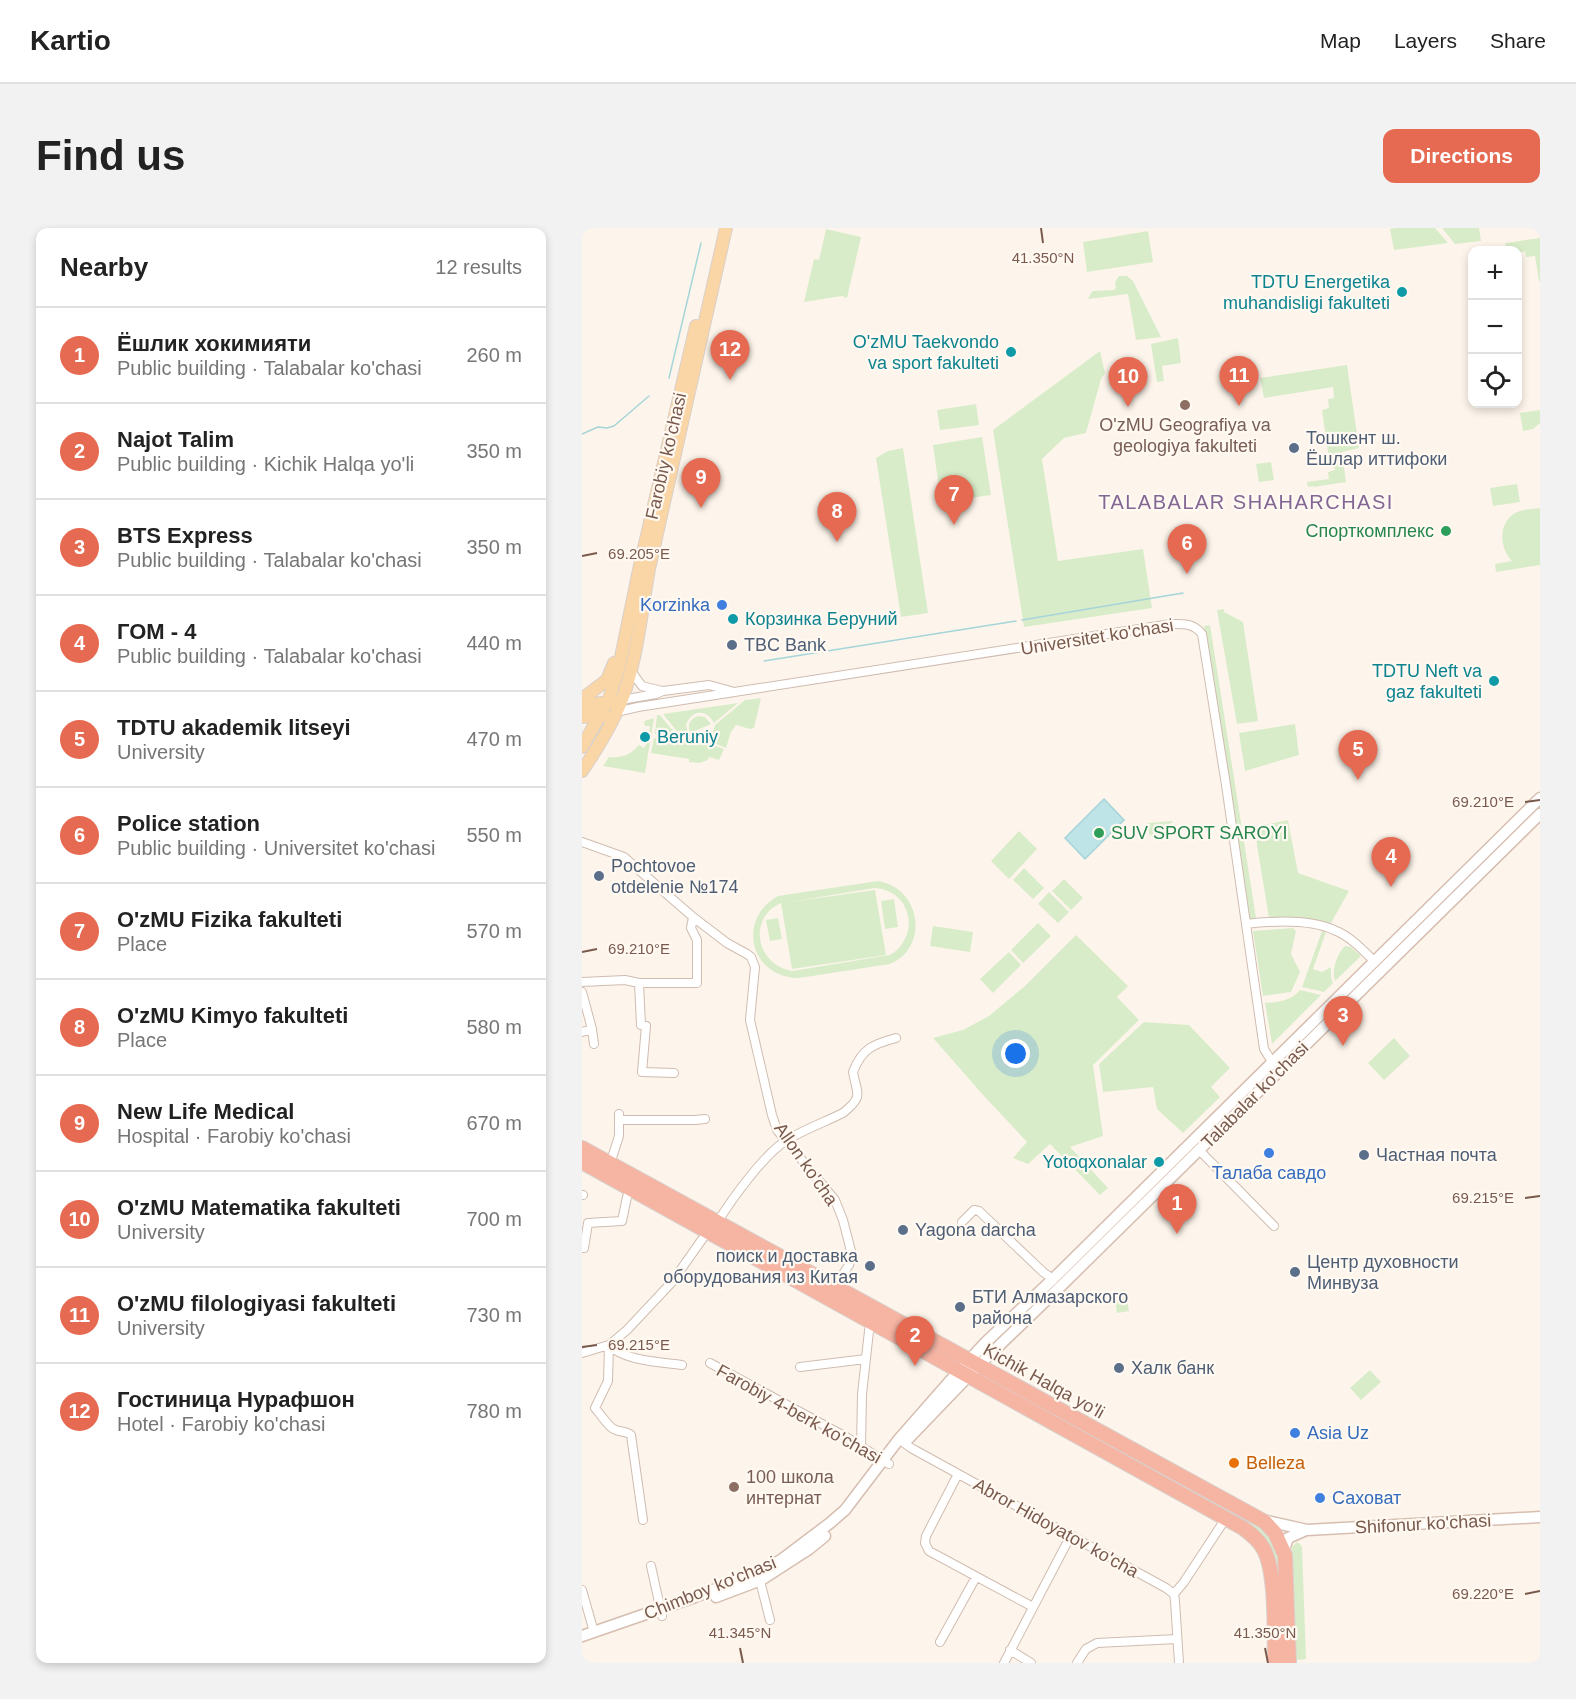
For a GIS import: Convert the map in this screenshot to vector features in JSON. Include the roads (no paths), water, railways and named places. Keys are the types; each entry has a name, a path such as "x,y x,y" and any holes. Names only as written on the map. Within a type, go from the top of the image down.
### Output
{"highway":[{"name":"Kichik Halqa yo'li","path":"582,1148 796,1274 870,1323 969,1367 1260,1519 1274,1531 1284,1550 1287,1577 1289,1663"},
{"name":"Kichik Halqa yo'li","path":"582,1162 631,1189 713,1227"},
{"name":"Kichik Halqa yo'li","path":"796,1274 835,1286 1162,1483 1244,1528 1256,1538 1268,1559 1272,1581 1275,1663"},
{"path":"1162,1483 1169,1470"}],"main road":[{"name":"Farobiy ko'chasi","path":"582,771 600,743 611,708 640,566 718,228"},
{"name":"Farobiy ko'chasi","path":"611,708 621,700 630,670 649,569 726,228"},
{"path":"582,699 606,680 624,646"},
{"path":"582,705 611,708"},
{"path":"582,747 600,716 611,708"},
{"path":"582,717 600,716"},
{"name":"Talabalar ko'chasi","path":"969,1367 1442,903 1540,798"},
{"name":"Talabalar ko'chasi","path":"1130,1210 1199,1150 1375,962 1540,814"},
{"name":"Chimboy ko'chasi","path":"582,1643 759,1576 845,1510 902,1441 969,1367"},
{"name":"Shifonur ko'chasi","path":"1260,1519 1306,1530 1540,1517"},
{"path":"1284,1550 1288,1538 1306,1530"},
{"name":"Chimboy ko'chasi","path":"582,1636 661,1613"}],"street":[{"name":"Universitet ko'chasi","path":"611,708 638,707 1171,624 1192,626 1202,634 1264,1049 1276,1067"},
{"path":"630,670 642,686 663,691"},
{"name":"Universitet ko'chasi","path":"621,700 663,691 709,685 734,692"},
{"path":"582,842 624,857 693,917 691,928 697,940 697,983 639,983 625,980 582,982"},
{"name":"Allon ko'cha","path":"693,917 727,943 751,957 755,967 750,1020 777,1130 835,1200 852,1255 835,1286"},
{"path":"1246,924 1286,922 1324,926 1336,930 1353,941 1375,962"},
{"path":"639,983 641,1025 646,1026 642,1072 674,1073"},
{"path":"582,992 594,1044"},
{"path":"582,1032 592,1029"},
{"path":"582,1353 609,1345 627,1330 672,1282 770,1154 786,1140 850,1108 857,1098 858,1089 853,1072 862,1054 874,1045 897,1038"},
{"path":"610,1164 619,1136 619,1117 705,1119"},
{"path":"1199,1150 1274,1226"},
{"path":"582,1248 584,1248 588,1223 622,1221 631,1189"},
{"path":"962,1222 974,1210 979,1211 1043,1272 1057,1282"},
{"path":"861,1446 862,1394 870,1323"},
{"path":"609,1345 615,1352 641,1359 681,1365"},
{"path":"609,1345 608,1381 595,1408 613,1429 627,1431 631,1435 643,1520"},
{"path":"800,1368 866,1359"},
{"name":"Farobiy 4-berk ko'chasi","path":"710,1364 861,1446 886,1462"},
{"name":"Abror Hidoyatov ko'cha","path":"902,1441 1174,1594"},
{"path":"958,1474 926,1536 925,1543 929,1551 1033,1607"},
{"path":"1179,1663 1174,1594 1226,1518"},
{"path":"1004,1663 1071,1535"},
{"path":"651,1566 661,1613"},
{"path":"759,1576 770,1620"},
{"path":"940,1642 976,1577"},
{"path":"582,1590 594,1632"},
{"path":"1077,1663 1086,1649 1098,1644 1177,1639"},
{"path":"1010,1650 1031,1663"}],"water":[{"path":"1104,799 1124,820 1085,859 1065,838"}],"waterway":[{"path":"669,378 701,243"},
{"path":"582,434 598,427 614,426 649,396"},
{"path":"1022,620 1183,593"},
{"path":"764,661 1016,621"}],"place":[{"name":"TDTU Energetika muhandisligi fakulteti","path":"1402,292"},
{"name":"O'zMU Taekvondo va sport fakulteti","path":"1011,352"},
{"name":"Гостиница Нурафшон","path":"730,380"},
{"name":"O'zMU Geografiya va geologiya fakulteti","path":"1185,405"},
{"name":"O'zMU filologiyasi fakulteti","path":"1239,406"},
{"name":"O'zMU Matematika fakulteti","path":"1128,407"},
{"name":"Тошкент ш. Ёшлар иттифоки","path":"1294,448"},
{"name":"New Life Medical","path":"701,508"},
{"name":"O'zMU Fizika fakulteti","path":"954,525"},
{"name":"Спорткомплекс","path":"1446,531"},
{"name":"O'zMU Kimyo fakulteti","path":"837,542"},
{"name":"Police station","path":"1187,574"},
{"name":"Korzinka","path":"722,605"},
{"name":"Корзинка Беруний","path":"733,619"},
{"name":"TBC Bank","path":"732,645"},
{"name":"TDTU Neft va gaz fakulteti","path":"1494,681"},
{"name":"Beruniy","path":"645,737"},
{"name":"TDTU akademik litseyi","path":"1358,780"},
{"name":"SUV SPORT SAROYI","path":"1099,833"},
{"name":"Pochtovoe otdelenie №174","path":"599,876"},
{"name":"ГОМ - 4","path":"1391,887"},
{"name":"BTS Express","path":"1343,1046"},
{"name":"Талаба савдо","path":"1269,1153"},
{"name":"Частная почта","path":"1364,1155"},
{"name":"Yotoqxonalar","path":"1159,1162"},
{"name":"Yagona darcha","path":"903,1230"},
{"name":"Ёшлик хокимияти","path":"1177,1234"},
{"name":"поиск и доставка оборудования из Китая","path":"870,1266"},
{"name":"Центр духовности Минвуза","path":"1295,1272"},
{"name":"БТИ Алмазарского района","path":"960,1307"},
{"name":"Najot Talim","path":"915,1366"},
{"name":"Халк банк","path":"1119,1368"},
{"name":"Asia Uz","path":"1295,1433"},
{"name":"Belleza","path":"1234,1463"},
{"name":"100 школа интернат","path":"734,1487"},
{"name":"Саховат","path":"1320,1498"}],"district":[{"name":"TALABALAR SHAHARCHASI","path":"1246,502"}]}
